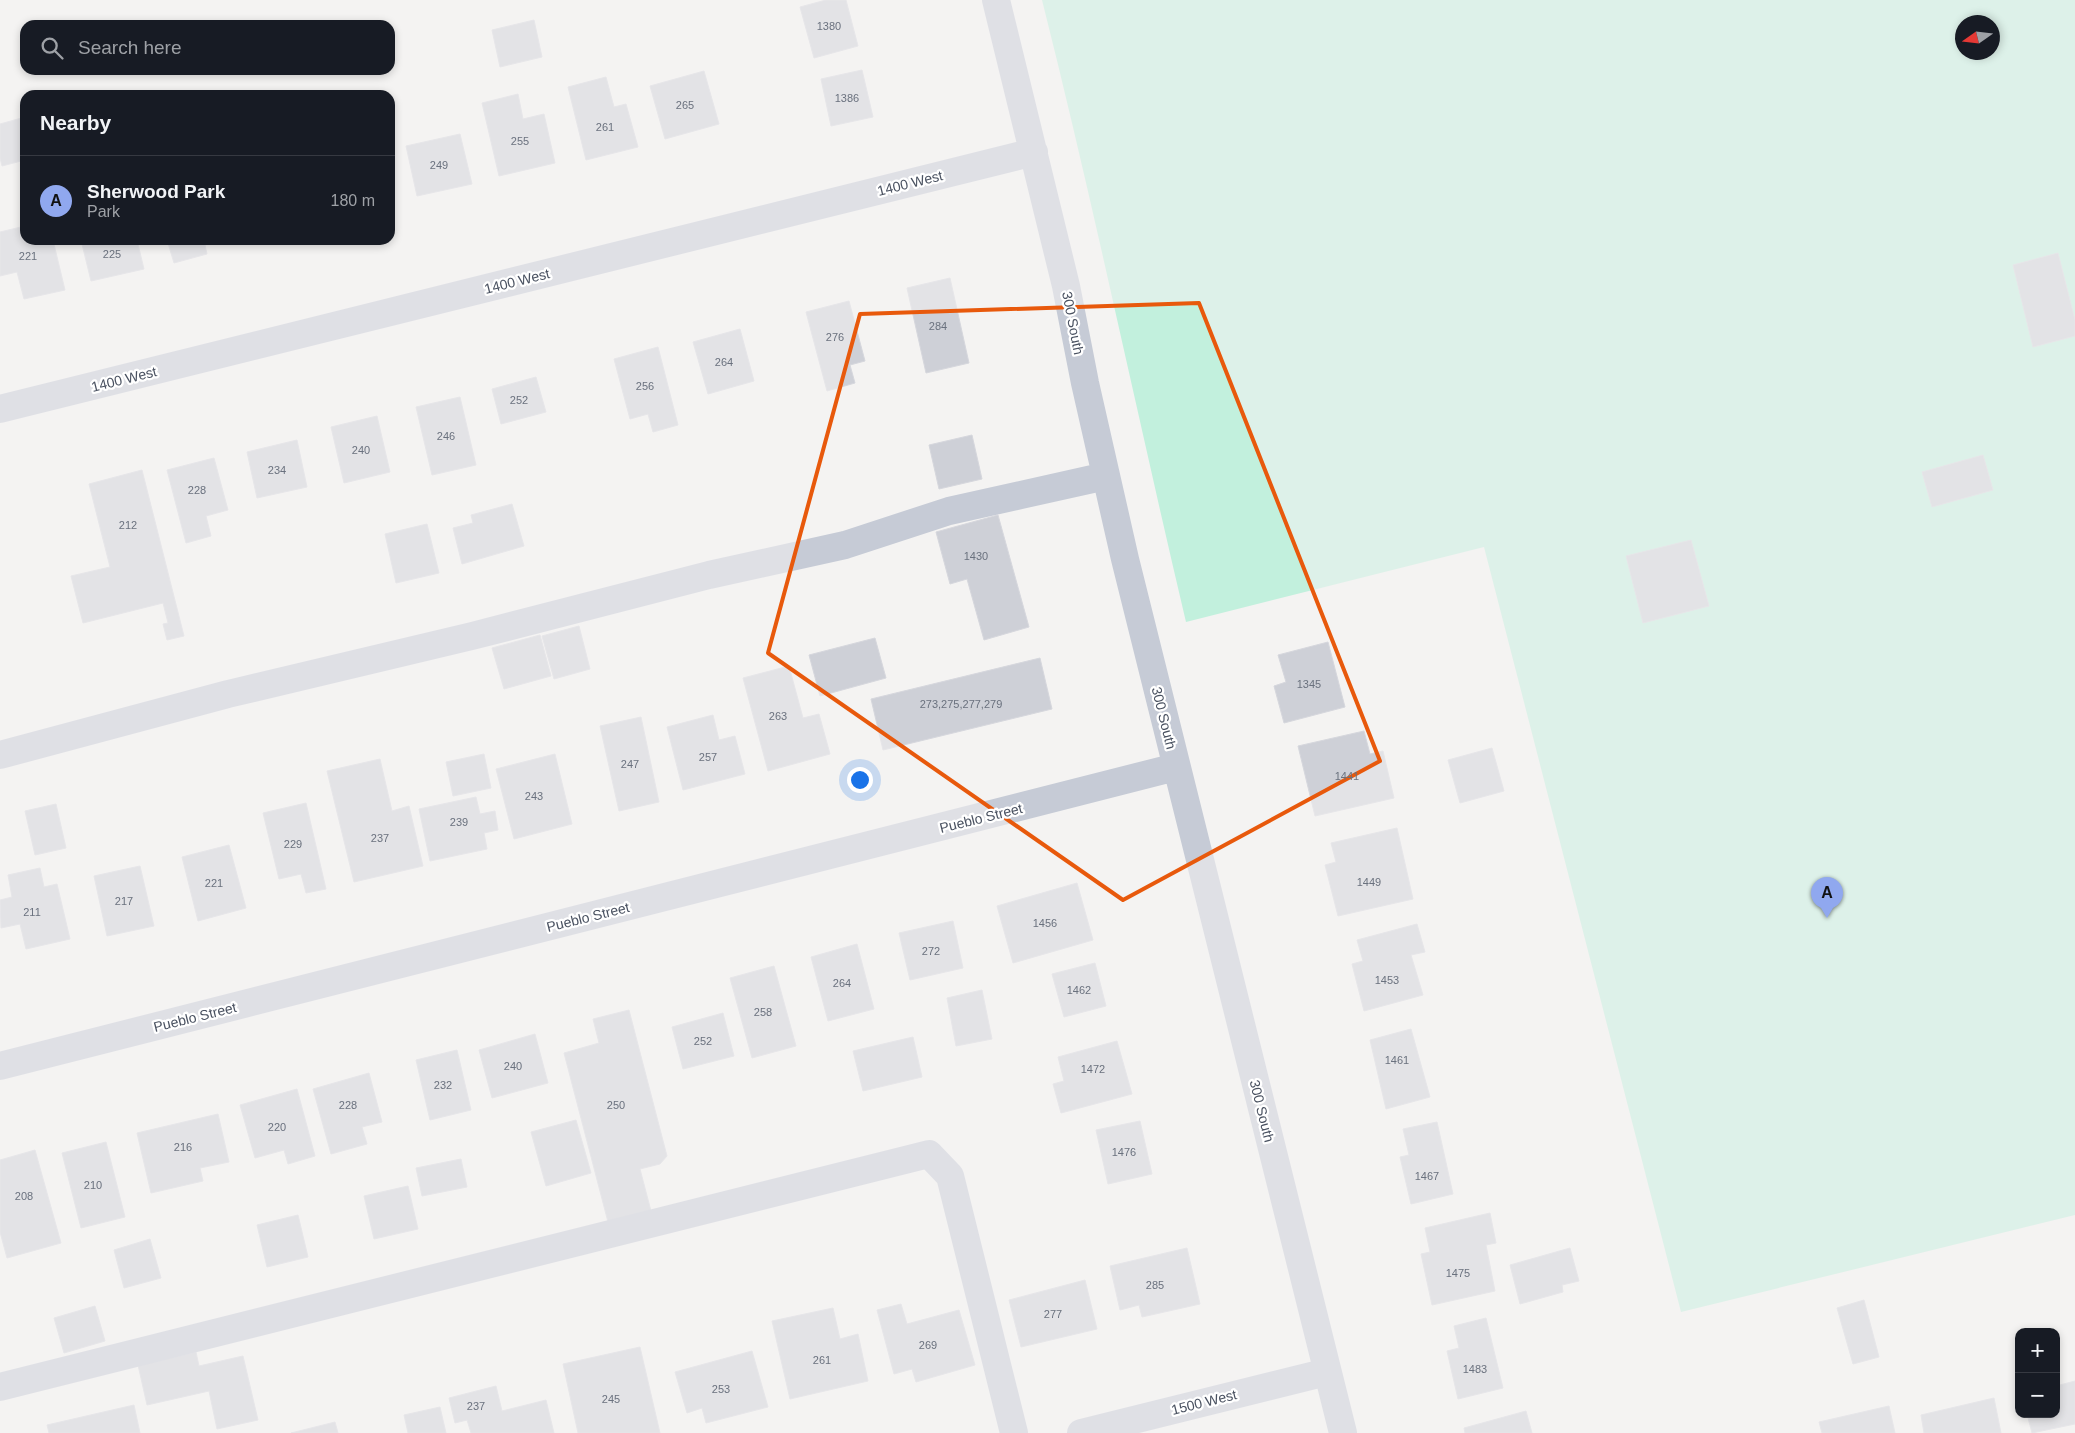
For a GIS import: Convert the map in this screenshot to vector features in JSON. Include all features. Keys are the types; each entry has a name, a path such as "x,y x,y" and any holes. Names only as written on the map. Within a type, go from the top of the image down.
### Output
{"street":[{"name":"300 South","path":"996,0 1066,286 1106,476 1176,767 1343,1433"},
{"name":"1400 West","path":"0,410 1034,152"},
{"path":"0,755 210,699 472,636 709,575 845,545 949,511 1106,476"},
{"name":"Pueblo Street","path":"0,1066 1176,767"},
{"path":"0,1386 930,1154 950,1176 1014,1433"},
{"name":"1500 West","path":"1081,1433 1327,1372"}],"highlighted area":[{"path":"1199,303 1380,761 1123,900 768,653 860,314"}],"green space":[{"path":"1042,0 2075,0 2075,1215 1681,1312 1484,547 1186,622"}],"building":[{"path":"826,0 846,0 858,46 814,58 800,7"},
{"path":"534,20 542,57 500,67 492,30"},
{"path":"862,70 873,117 831,126 821,79"},
{"path":"704,71 719,124 665,139 650,86"},
{"path":"606,77 614,107 626,104 638,147 586,160 568,87"},
{"path":"518,94 523,119 544,114 555,163 499,176 482,103"},
{"path":"20,118 20,161 2,166 0,158 0,124"},
{"path":"460,134 472,184 417,196 406,146"},
{"path":"20,227 20,245 54,245 65,290 24,299 17,272 0,276 0,232"},
{"path":"82,245 138,245 144,269 91,281"},
{"path":"169,245 205,245 207,254 174,263"},
{"path":"2058,253 2075,320 2075,336 2033,347 2013,265"},
{"path":"950,278 969,363 926,373 907,288"},
{"path":"849,301 865,361 850,365 855,383 827,391 806,312"},
{"path":"740,329 754,381 708,394 693,342"},
{"path":"658,347 678,425 653,432 648,414 630,419 614,359"},
{"path":"536,377 546,412 501,424 492,389"},
{"path":"460,397 476,465 432,475 416,407"},
{"path":"377,416 390,472 344,483 331,427"},
{"path":"972,435 982,479 939,489 929,445"},
{"path":"297,440 307,487 257,498 247,452"},
{"path":"1983,455 1993,490 1932,507 1922,472"},
{"path":"214,458 228,510 206,516 211,536 186,543 167,470"},
{"path":"142,470 184,636 167,640 163,624 168,623 163,603 83,623 71,576 110,567 89,484"},
{"path":"512,504 524,546 462,564 453,528 473,523 471,515"},
{"path":"998,515 1029,627 984,640 967,579 950,584 936,532"},
{"path":"427,524 439,573 396,583 385,534"},
{"path":"1691,540 1709,606 1643,623 1626,556"},
{"path":"579,626 590,669 554,679 542,636"},
{"path":"540,635 551,676 504,689 492,648"},
{"path":"875,638 886,678 820,696 809,655"},
{"path":"1328,642 1345,707 1284,723 1274,686 1286,682 1278,655"},
{"path":"1040,658 1052,709 883,750 871,699"},
{"path":"789,666 803,718 819,714 830,754 768,771 743,678"},
{"path":"713,715 719,740 735,736 745,774 683,790 667,727"},
{"path":"641,717 659,802 619,811 600,726"},
{"path":"1364,731 1370,754 1383,751 1394,798 1315,816 1298,746"},
{"path":"1492,748 1504,791 1460,803 1448,760"},
{"path":"484,754 491,788 453,796 446,762"},
{"path":"555,754 572,824 514,839 496,769"},
{"path":"380,759 392,811 409,806 423,866 354,882 327,771"},
{"path":"476,797 480,814 495,811 498,830 484,833 487,849 430,861 419,809"},
{"path":"306,803 326,889 306,893 301,874 279,879 263,813"},
{"path":"56,804 66,848 35,855 25,811"},
{"path":"1397,828 1413,899 1338,916 1325,865 1336,862 1331,843"},
{"path":"229,845 246,908 198,921 182,857"},
{"path":"140,866 154,926 107,936 94,876"},
{"path":"40,868 44,887 57,884 70,939 26,949 20,924 1,928 0,900 12,897 8,875"},
{"path":"1077,883 1093,940 1013,963 997,906"},
{"path":"953,921 963,968 910,980 899,933"},
{"path":"1417,924 1425,952 1411,955 1423,995 1364,1011 1352,964 1363,961 1357,940"},
{"path":"857,944 874,1009 828,1021 811,957"},
{"path":"1095,963 1106,1006 1064,1017 1052,974"},
{"path":"774,966 796,1046 752,1058 730,978"},
{"path":"982,990 992,1039 956,1046 947,998"},
{"path":"629,1010 667,1156 660,1164 640,1169 651,1211 608,1222 564,1053 599,1043 593,1019"},
{"path":"723,1013 734,1056 683,1069 672,1027"},
{"path":"1411,1029 1430,1097 1386,1109 1370,1040"},
{"path":"535,1034 548,1083 492,1098 479,1050"},
{"path":"913,1037 922,1077 863,1091 853,1051"},
{"path":"1117,1041 1132,1094 1061,1113 1053,1084 1064,1081 1058,1057"},
{"path":"457,1050 471,1110 430,1120 416,1060"},
{"path":"369,1073 382,1122 362,1127 367,1144 331,1154 313,1089"},
{"path":"297,1089 315,1156 288,1164 284,1150 255,1158 240,1105"},
{"path":"218,1114 229,1162 200,1168 203,1181 151,1193 137,1133"},
{"path":"576,1120 591,1173 546,1186 531,1132"},
{"path":"1140,1121 1152,1174 1108,1184 1096,1130"},
{"path":"1437,1122 1453,1194 1411,1204 1400,1157 1409,1155 1403,1129"},
{"path":"106,1142 125,1217 81,1228 62,1153"},
{"path":"35,1150 61,1243 7,1258 0,1232 0,1160"},
{"path":"461,1159 467,1187 422,1196 416,1168"},
{"path":"408,1186 418,1229 374,1239 364,1196"},
{"path":"1490,1213 1496,1243 1486,1245 1495,1291 1432,1305 1421,1254 1430,1252 1425,1228"},
{"path":"298,1215 308,1257 267,1267 257,1225"},
{"path":"150,1239 161,1278 124,1288 114,1250"},
{"path":"1187,1248 1200,1304 1142,1317 1139,1305 1120,1310 1110,1266"},
{"path":"1570,1248 1579,1281 1562,1285 1563,1292 1520,1304 1510,1265"},
{"path":"1085,1280 1097,1329 1021,1347 1009,1300"},
{"path":"1864,1300 1879,1357 1853,1364 1837,1308"},
{"path":"901,1304 907,1324 959,1310 975,1365 916,1382 912,1369 894,1374 877,1310"},
{"path":"95,1306 105,1341 64,1353 54,1318"},
{"path":"833,1308 840,1339 858,1334 868,1381 790,1399 772,1321"},
{"path":"1486,1318 1503,1388 1458,1399 1447,1351 1459,1348 1454,1326"},
{"path":"640,1347 660,1433 578,1433 563,1364"},
{"path":"752,1351 768,1407 706,1423 702,1408 687,1413 675,1372"},
{"path":"196,1352 199,1366 243,1356 258,1420 217,1429 209,1391 147,1405 138,1365"},
{"path":"2075,1381 2075,1424 2032,1433 2028,1418 2060,1418 2060,1385"},
{"path":"496,1386 502,1411 546,1400 554,1433 471,1433 467,1420 455,1423 449,1398"},
{"path":"1994,1398 2001,1433 1924,1433 1921,1415"},
{"path":"134,1405 140,1433 49,1433 47,1425"},
{"path":"1889,1406 1895,1433 1822,1433 1819,1422"},
{"path":"440,1407 446,1433 408,1433 404,1415"},
{"path":"1526,1411 1532,1433 1465,1433 1464,1428"},
{"path":"335,1422 338,1433 291,1433"}],"place":[{"name":"Sherwood Park","path":"1827,918"}]}
